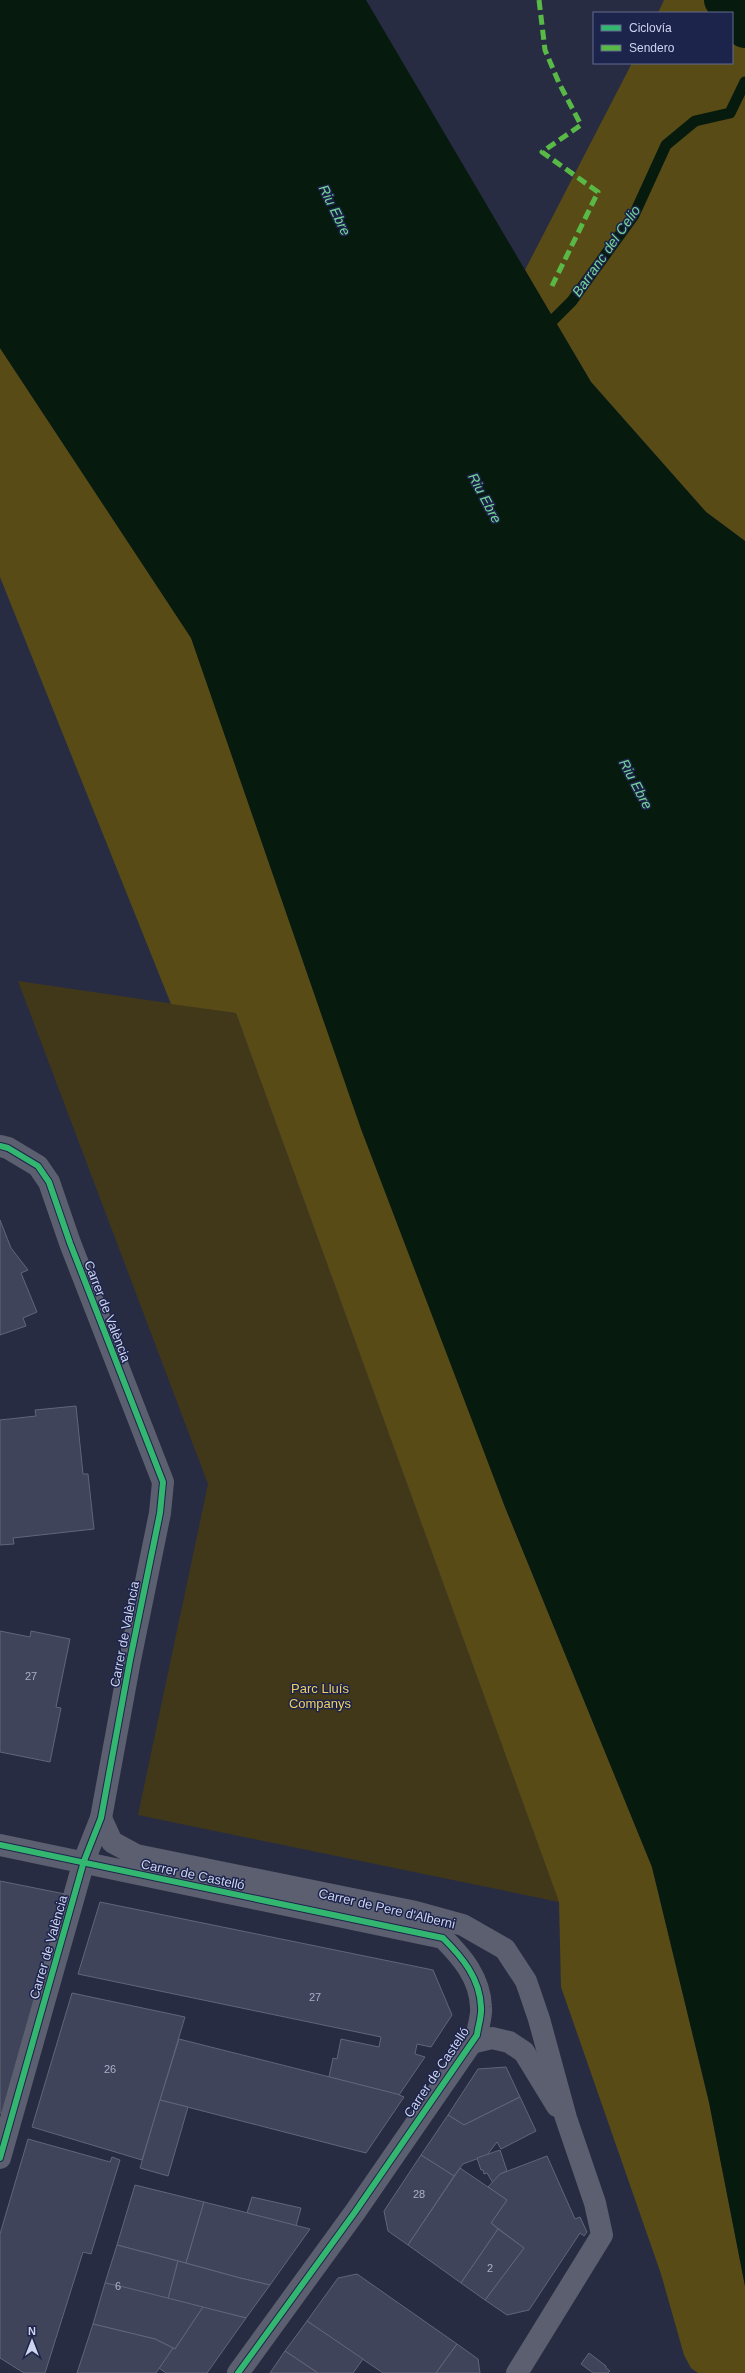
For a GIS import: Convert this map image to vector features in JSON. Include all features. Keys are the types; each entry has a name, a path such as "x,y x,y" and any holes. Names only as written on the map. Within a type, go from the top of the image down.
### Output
{"street":[{"name":"Carrer de València","path":"0,1146 8,1148 38,1166 49,1182 70,1243 163,1482 160,1513 130,1660 101,1818 84,1861 0,2158"},
{"name":"Carrer de Pere d'Alberni","path":"101,1818 112,1842 136,1855 416,1912 464,1925 505,1949 526,1982 539,2018 566,2118 595,2203 602,2235 517,2373"},
{"name":"Carrer de Castelló","path":"0,1845 84,1861 443,1938 462,1958 477,1984 482,2008 477,2035 355,2212 238,2373"},
{"path":"471,2043 492,2038 509,2042 524,2052 541,2082 566,2118"}],"green space":[{"name":"Parc Lluís Companys","path":"18,981 236,1013 559,1902 138,1815 208,1484"}],"shaded area":[{"path":"664,0 745,0 745,541 706,512 591,382 525,270 631,64 733,64 733,12 658,12"},
{"path":"0,348 191,637 322,1016 505,1507 652,1867 709,2102 745,2286 745,2373 698,2373 691,2368 684,2355 661,2274 561,1987 559,1902 236,1013 171,1004 0,577"}],"water":[{"name":"Riu Ebre","path":"0,0 366,0 591,382 706,512 745,541 745,2286 709,2102 652,1867 505,1507 361,1129 191,638 0,348"}],"building":[{"path":"0,1220 11,1248 28,1270 21,1273 37,1312 23,1318 26,1326 0,1335"},
{"path":"76,1406 83,1474 88,1474 94,1529 13,1538 14,1544 0,1545 0,1420 36,1416 35,1410"},
{"path":"0,1631 30,1637 31,1631 70,1639 56,1707 61,1708 50,1762 0,1752"},
{"path":"0,1881 70,1895 5,2114 0,2113"},
{"path":"100,1902 433,1970 452,2015 431,2047 417,2044 415,2054 425,2057 399,2095 329,2077 333,2058 337,2059 341,2039 379,2047 381,2037 78,1974"},
{"path":"72,1993 185,2017 142,2160 32,2127"},
{"path":"179,2039 404,2097 366,2153 160,2100"},
{"path":"506,2067 520,2097 464,2125 448,2115 478,2069"},
{"path":"520,2097 536,2131 501,2149 497,2142 487,2155 463,2164 454,2176 421,2155 448,2115 464,2125"},
{"path":"160,2100 188,2107 168,2176 140,2168"},
{"path":"28,2139 110,2162 112,2157 120,2160 91,2254 83,2252 45,2373 24,2373 0,2358 0,2234"},
{"path":"500,2150 507,2171 500,2174 493,2183 487,2173 484,2174 483,2170 481,2170 477,2158"},
{"path":"421,2155 454,2176 408,2245 388,2231 384,2211"},
{"path":"547,2156 575,2219 580,2217 587,2232 584,2236 580,2233 529,2310 507,2315 485,2300 524,2248 491,2223 507,2200 488,2187 500,2174"},
{"path":"460,2168 507,2200 491,2223 498,2229 461,2283 408,2245"},
{"path":"135,2185 204,2202 186,2263 117,2245"},
{"path":"252,2197 301,2208 296,2226 247,2213"},
{"path":"204,2202 310,2229 270,2285 240,2278 186,2263"},
{"path":"498,2229 524,2248 485,2300 461,2283"},
{"path":"117,2245 178,2261 168,2299 105,2283"},
{"path":"178,2261 270,2285 246,2318 168,2299"},
{"path":"357,2274 457,2344 436,2373 383,2373 307,2321 338,2278"},
{"path":"105,2283 203,2307 175,2349 155,2339 93,2324"},
{"path":"203,2307 246,2318 207,2373 166,2373 159,2368 173,2348 175,2349"},
{"path":"307,2321 363,2359 353,2373 318,2373 285,2351"},
{"path":"93,2324 155,2339 173,2348 156,2373 77,2373"},
{"path":"457,2344 478,2359 480,2373 436,2373"},
{"path":"285,2351 318,2373 270,2373"},
{"path":"589,2353 610,2371 608,2373 593,2373 581,2364"}],"waterway":[{"path":"723,0 732,12"},
{"name":"Barranc del Celio","path":"738,0 745,23"},
{"path":"733,13 745,29"},
{"name":"Barranc del Celio","path":"541,326 553,320 572,301 634,215 666,145 695,121 730,113 745,82"}],"marked path":[{"path":"539,0 545,50 559,83 581,125 542,152 598,192 552,286"}],"cycle path":[{"path":"0,1146 8,1148 38,1166 49,1182 70,1243 163,1482 160,1513 130,1660 101,1818 84,1861 0,2158"},
{"path":"0,1845 443,1938 457,1953 474,1977 480,1996 481,2007 477,2035 355,2212 238,2373"}]}
